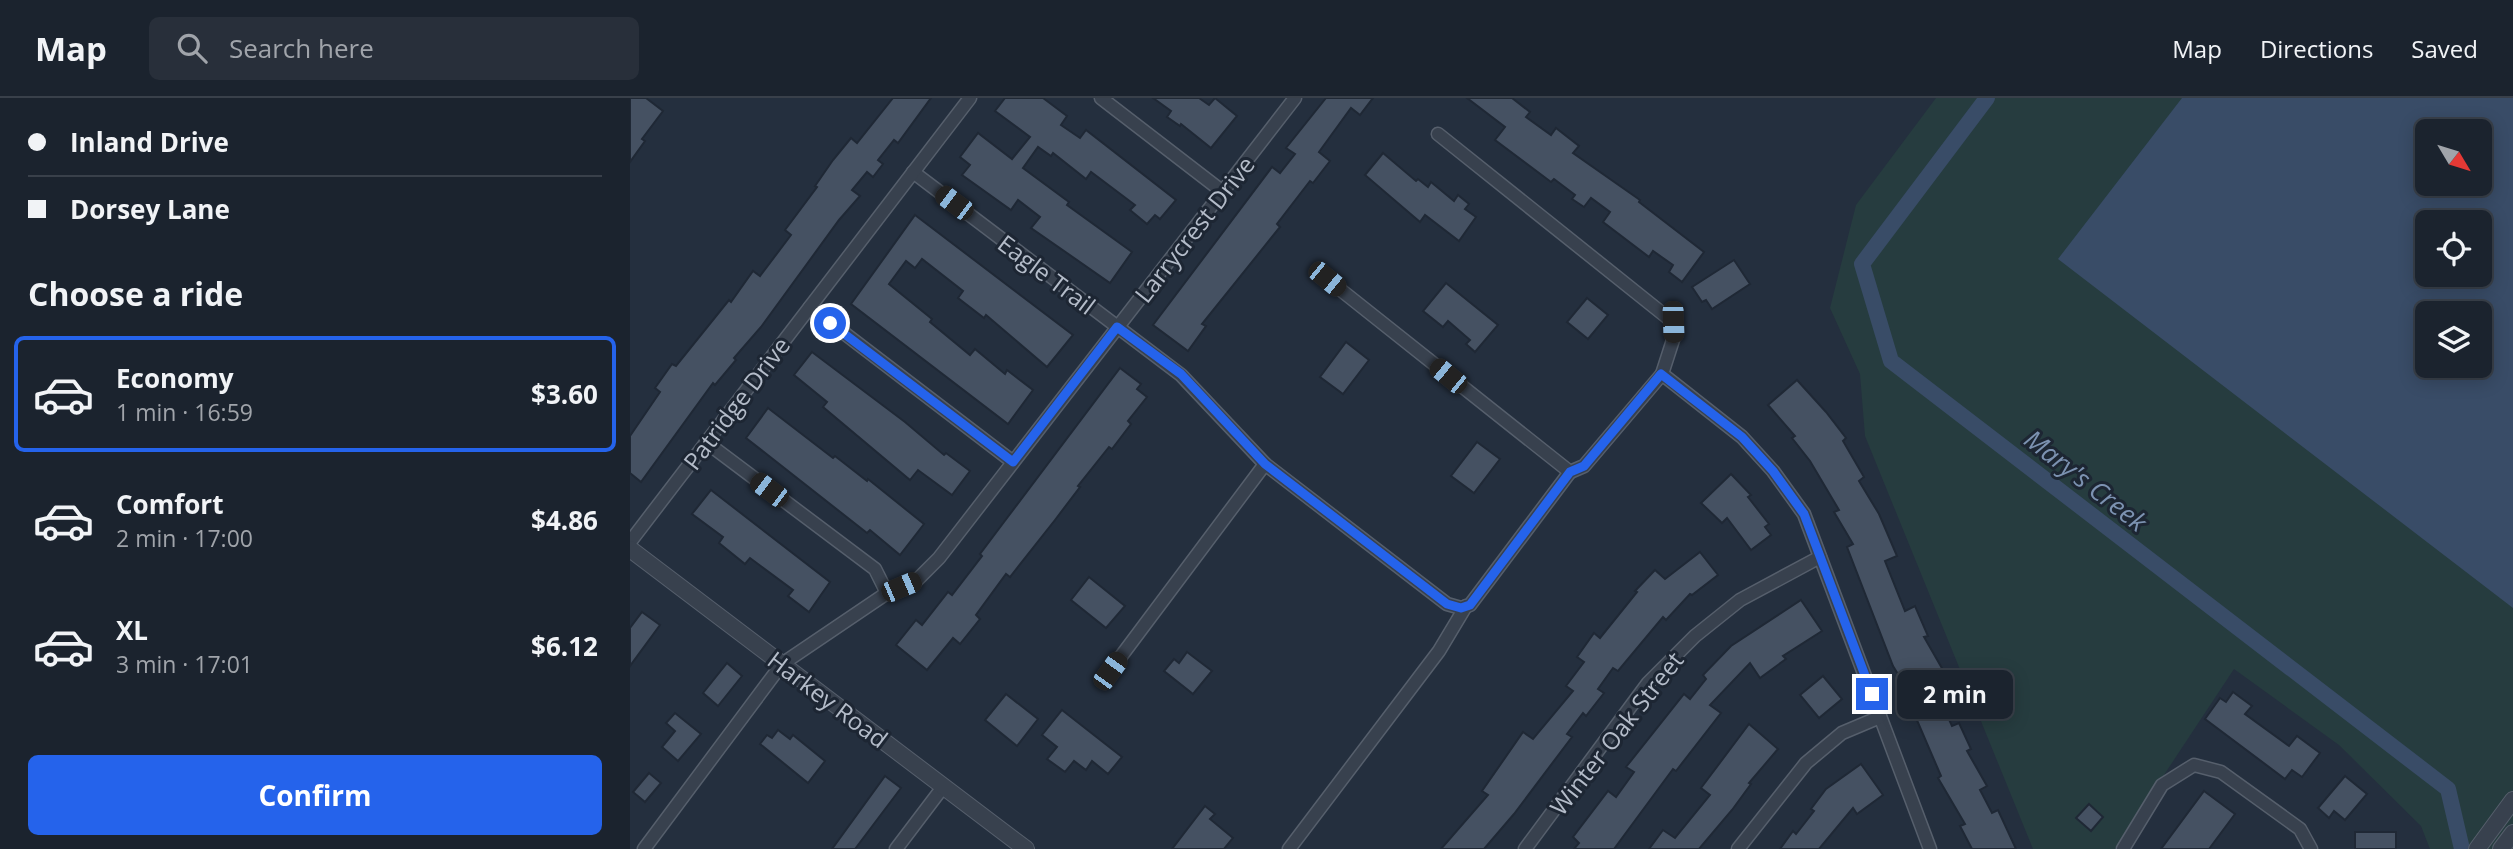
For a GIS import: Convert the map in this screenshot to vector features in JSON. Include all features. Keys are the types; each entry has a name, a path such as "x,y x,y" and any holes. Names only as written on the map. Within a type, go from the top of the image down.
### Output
{"street":[{"name":"Patridge Drive","path":"630,542 970,98"},
{"path":"1101,98 1223,192"},
{"name":"Larrycrest Drive","path":"644,849 782,664 887,593 915,582 939,558 1295,98"},
{"path":"1289,849 1439,651 1466,606 1470,605 1570,472 1584,466 1661,374 1673,340 1673,322 1438,134"},
{"name":"Eagle Trail","path":"913,172 1181,374 1265,464 1447,604 1461,608 1466,606"},
{"path":"1327,279 1570,472"},
{"path":"810,307 1013,462"},
{"path":"1661,374 1742,437 1773,471 1804,514 1930,849"},
{"path":"706,442 875,569 887,593"},
{"path":"1110,671 1265,464"},
{"name":"Harkey Road","path":"630,549 1026,849"},
{"name":"Winter Oak Street","path":"1525,849 1648,683 1695,636 1740,600 1820,557"},
{"path":"1738,849 1806,763 1842,733 1880,717"},
{"path":"2123,849 2162,785 2194,765 2221,772 2233,780 2300,829 2311,849"},
{"path":"896,849 943,787"},
{"path":"2477,849 2513,800"},
{"path":"2501,849 2513,833"}],"green space":[{"path":"1936,98 2513,98 2513,849 2430,849 2421,826 2339,745 2234,669 2115,849 2033,849 1865,436 1860,374 1830,308 1856,205"}],"water":[{"path":"2182,98 2513,98 2513,608 2058,259"}],"building":[{"path":"630,98 646,98 663,111 642,139 645,141 630,162"},
{"path":"893,98 931,98 898,143 894,140 878,160 883,164 873,177 867,172 852,190 860,196 839,220 761,327 734,358 736,360 715,385 713,383 641,482 630,473 630,436 660,392 655,388 672,364 676,366 729,300 731,302 753,271 760,276 791,235 785,230 833,160 851,138 857,143"},
{"path":"1005,98 1043,98 1067,116 1061,125 1080,138 1086,130 1176,200 1160,219 1155,215 1147,224 1130,210 1135,205 1091,172 1086,179 1053,153 1051,156 1038,147 1023,168 1069,202 1067,205 1132,252 1110,283 1031,228 1040,217 1018,200 1011,210 962,175 970,165 960,157 978,133 1012,159 1030,137 995,111"},
{"path":"1153,98 1199,98 1209,105 1215,98 1237,116 1211,148 1181,124 1180,126 1167,117 1171,111"},
{"path":"1326,98 1373,98 1360,115 1351,108 1319,152 1330,161 1313,183 1310,181 1277,224 1280,227 1202,324 1206,326 1188,351 1153,325 1272,167 1280,173 1295,154 1286,148"},
{"path":"1467,98 1512,98 1530,112 1526,117 1551,135 1556,128 1579,146 1573,153 1640,200 1639,202 1704,252 1682,282 1669,272 1673,265 1653,251 1649,257 1603,222 1610,212 1591,198 1584,207 1572,199 1575,195 1554,179 1551,182 1495,140 1505,127"},
{"path":"1383,153 1416,181 1418,179 1428,187 1431,182 1454,201 1458,195 1469,204 1465,209 1476,217 1459,241 1425,215 1420,222 1365,175"},
{"path":"915,215 1073,335 1047,367 986,315 984,318 958,298 963,291 922,259 915,268 906,261 889,284 970,355 975,349 1005,374 1007,370 1033,390 1008,424 851,304"},
{"path":"1734,260 1750,284 1712,309 1706,300 1702,302 1692,287"},
{"path":"1446,283 1498,325 1475,352 1466,344 1470,340 1448,321 1443,327 1423,311"},
{"path":"1587,298 1608,315 1588,339 1567,322"},
{"path":"1346,342 1369,360 1343,394 1320,377"},
{"path":"812,352 944,455 946,453 970,471 952,495 918,470 910,480 823,407 827,402 794,375"},
{"path":"1120,368 1141,384 1137,389 1147,397 1128,421 1131,424 1078,486 1080,487 1010,577 1006,574 976,615 980,619 960,644 953,638 927,670 896,645 916,620 922,625 948,592 952,595"},
{"path":"1797,380 1846,438 1843,441 1864,477 1859,481 1879,514 1897,556 1885,561 1905,611 1915,606 1928,636 1924,637 1943,670 1930,678 1952,726 1959,723 1971,749 1967,751 1987,786 1980,790 1992,813 1998,810 2016,849 1972,849 1960,826 1965,824 1938,778 1941,776 1910,704 1915,702 1893,666 1847,547 1853,544 1834,512 1839,510 1810,461 1792,438 1795,436 1768,405"},
{"path":"768,408 833,458 835,456 867,481 868,479 924,524 900,555 870,530 867,533 746,438"},
{"path":"1477,442 1500,459 1474,493 1451,476"},
{"path":"1731,474 1751,495 1748,497 1769,524 1765,527 1771,535 1751,550 1727,518 1722,523 1701,503"},
{"path":"711,490 830,582 809,612 788,596 793,590 750,558 745,564 719,543 723,537 692,514"},
{"path":"1700,552 1718,575 1690,594 1666,620 1663,617 1618,671 1613,668 1598,689 1604,693 1586,716 1583,713 1567,734 1572,737 1484,849 1441,849 1488,795 1482,791 1523,732 1533,739 1573,691 1566,686 1584,662 1577,657 1594,633 1600,638 1637,592 1635,591 1655,570 1665,579"},
{"path":"1089,577 1125,606 1106,628 1071,600"},
{"path":"1801,600 1822,631 1783,656 1786,659 1760,678 1750,663 1710,705 1721,713 1676,771 1673,769 1614,849 1574,849 1579,843 1573,837 1608,791 1616,797 1634,772 1626,767 1684,694 1690,699 1706,679 1703,675 1731,646"},
{"path":"642,612 660,625 630,666 630,628"},
{"path":"1187,652 1212,671 1193,694 1164,671 1174,659 1179,663"},
{"path":"727,663 742,676 718,706 703,693"},
{"path":"1823,676 1842,699 1819,718 1800,695"},
{"path":"2233,692 2252,706 2245,714 2289,746 2297,736 2320,753 2302,777 2292,770 2285,779 2205,719 2220,698 2226,702"},
{"path":"1006,694 1038,719 1017,746 985,720"},
{"path":"1062,710 1122,757 1108,774 1092,761 1086,770 1074,761 1065,772 1047,759 1057,747 1042,735"},
{"path":"675,713 701,734 678,761 662,747 675,731 666,723"},
{"path":"1749,724 1778,749 1749,783 1751,784 1732,810 1699,849 1649,849 1663,830 1675,838 1710,795 1701,788"},
{"path":"778,730 790,739 793,735 825,761 808,783 760,744 767,735 772,738"},
{"path":"1861,764 1883,795 1857,814 1853,808 1819,849 1780,849 1793,831 1796,834 1814,811 1811,809 1826,789"},
{"path":"649,773 661,783 645,802 633,792"},
{"path":"885,776 901,788 855,849 832,849"},
{"path":"2345,776 2367,794 2345,820 2334,811 2329,818 2318,808"},
{"path":"2204,791 2235,814 2209,849 2161,849"},
{"path":"2089,804 2103,817 2091,831 2076,818"},
{"path":"1205,806 1215,814 1210,819 1233,838 1224,849 1172,849"},
{"path":"2355,832 2396,832 2396,849 2355,849"}],"waterway":[{"name":"Mary's Creek","path":"1987,98 1862,264 1891,361 2448,789 2462,849"}],"route":[{"path":"830,323 1013,462 1117,327 1181,374 1265,464 1447,604 1461,608 1470,605 1570,472 1584,466 1661,374 1742,437 1773,471 1804,514 1872,694"}]}
